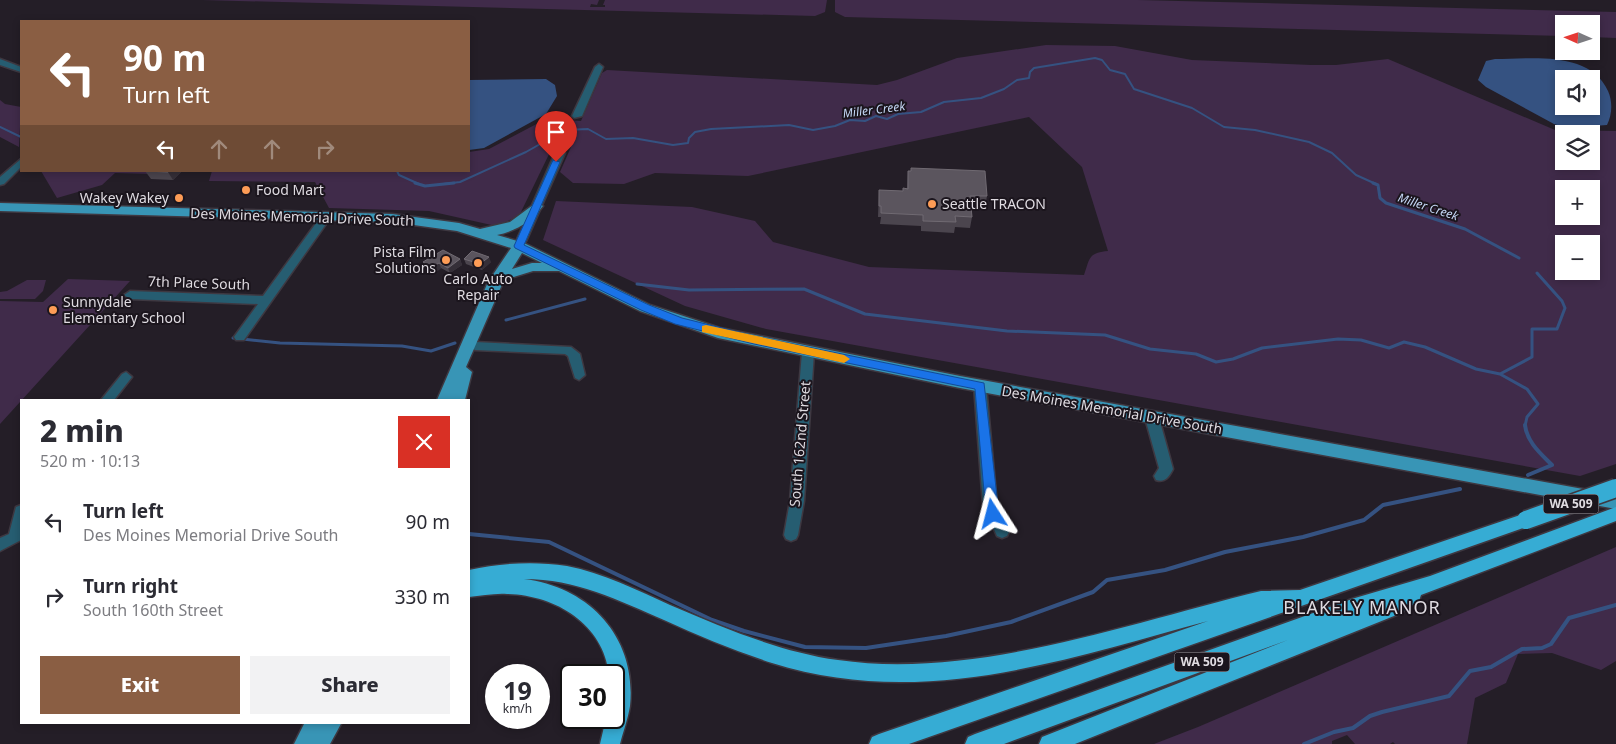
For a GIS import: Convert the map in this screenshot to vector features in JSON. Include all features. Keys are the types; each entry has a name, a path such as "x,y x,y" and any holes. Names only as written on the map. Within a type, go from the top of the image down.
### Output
{"highway":[{"name":"WA 509","path":"879,744 1616,488"},
{"name":"WA 509","path":"975,744 1354,607 1430,584 1616,514"},
{"path":"470,578 524,570 559,572 582,577 600,583 734,642 798,662 864,673 912,674 964,671 1017,662 1261,599 1299,598"},
{"path":"1048,744 1392,608 1430,584"},
{"path":"470,589 508,585 542,589 571,601 594,618 611,642 620,675 620,710 610,744"}],"main road":[{"path":"476,231 497,232 515,226 537,206"},
{"name":"Des Moines Memorial Drive South","path":"0,207 392,218 476,231 519,246 645,308 679,321 718,332 980,386 1616,502"},
{"path":"457,399 474,346 519,246"},
{"path":"445,399 495,282 508,270 532,267 566,269"},
{"path":"304,744 316,724"},
{"path":"318,744 331,724"}],"street":[{"path":"0,62 20,70"},
{"path":"577,116 599,67"},
{"path":"519,246 560,153"},
{"path":"0,182 20,163"},
{"path":"240,337 326,216"},
{"name":"7th Place South","path":"130,295 266,300"},
{"path":"474,346 567,350 574,354 579,375"},
{"name":"South 162nd Street","path":"791,535 797,501 808,352"},
{"path":"108,399 126,377"},
{"path":"980,386 990,505 1002,532"},
{"path":"1152,418 1166,468 1161,476"},
{"path":"0,545 18,541 20,521"}],"shaded area":[{"path":"202,0 599,0 597,5 591,4 590,7 605,7 603,5 605,0 827,0 825,12 815,16"},
{"path":"835,0 1138,0 1616,12 1616,38 1600,37 1600,15 1555,15 1555,36 845,17 835,12"},
{"path":"1046,45 1115,46 1192,60 1311,65 1336,65 1388,59 1555,130 1555,170 1600,170 1600,131 1616,131 1616,464 1580,476 766,329 685,306 543,240 556,201 692,207 755,221 773,242 869,267 1084,275 1089,260 1093,255 1108,251 1082,167 1029,117 748,176 655,173 624,184 573,183 560,172 571,147 553,146 519,216 496,226 429,211 329,208 315,182 209,181 212,172 470,172 470,152 489,149 546,119 581,121 602,73 607,70 877,85 897,80 957,58"},
{"path":"0,100 5,104 20,107 19,147 0,137"},
{"path":"42,172 154,172 152,174 115,173 102,185 57,198"},
{"path":"68,279 130,281 23,399 20,399 20,402 0,424 0,301 43,302"},
{"path":"27,280 46,280 43,291 35,299 0,299 0,292 7,291"},
{"path":"1616,547 1616,661 1601,670 1552,653 1518,654 1506,683 1475,698 1467,744 1395,744 1393,742 1390,744 1355,744 1347,735 1332,741 1332,744 1154,744 1198,727"}],"water":[{"path":"1542,58 1574,63 1589,70 1555,70 1555,115 1600,115 1600,79 1610,95 1610,117 1607,125 1557,125 1486,87 1478,80 1486,61 1495,59"},
{"path":"546,79 555,85 557,96 546,114 484,148 470,150 470,80"}],"building":[{"name":"Seattle TRACON","path":"911,168 985,171 987,196 970,196 972,217 955,216 956,222 923,221 923,215 881,213 879,190 903,191 903,188 908,189 908,171 911,171"},
{"path":"443,250 460,259 448,268 439,263 432,267 423,262"},
{"path":"472,251 489,257 480,264 464,259"}],"waterway":[{"name":"Miller Creek","path":"443,184 460,182 526,152 565,130 588,129 606,139 633,138 673,145 688,143 689,138 695,132 711,129 789,125 813,130 835,126 850,120 865,121 876,116 887,119 898,114 921,112 944,102 981,98 1004,89 1017,80 1029,78 1030,72 1034,68 1095,58 1102,60 1110,70 1125,74 1134,89 1192,108 1224,127 1255,130 1309,142 1332,153 1356,175 1376,184"},
{"name":"Miller Creek","path":"0,127 20,137"},
{"name":"Miller Creek","path":"398,172 399,175 419,184"},
{"name":"Miller Creek","path":"415,183 425,186 454,183"},
{"name":"Miller Creek","path":"1373,183 1378,185 1380,198 1386,203 1465,229 1519,258"},
{"name":"Miller Creek","path":"1500,374 1532,357 1532,329 1557,329 1565,308 1562,301 1537,273"},
{"path":"637,284 689,290 804,289 865,314 1007,331 1105,335 1150,349 1196,354 1216,362 1233,359 1262,348 1338,339 1361,340 1389,348 1404,342 1425,347 1476,369 1500,374"},
{"path":"506,320 585,299"},
{"path":"233,338 280,343 402,346 431,351 455,343"},
{"name":"Miller Creek","path":"1500,374 1527,389 1538,404 1527,417 1525,426"},
{"name":"Miller Creek","path":"1525,426 1531,442 1552,465 1528,475"},
{"path":"470,534 549,542 712,620 744,631 805,647 866,648 946,636 1011,622 1093,592 1107,580 1165,570 1225,552 1303,537 1364,520 1383,505 1460,489"},
{"name":"Miller Creek","path":"1304,744 1334,732 1353,728 1370,716 1382,712 1449,696 1470,671 1491,667 1522,649 1542,648 1551,644 1569,618 1616,605"}],"slow traffic":[{"path":"706,329 844,359"}],"place":[{"name":"Food Mart","path":"246,190"},
{"name":"Wakey Wakey","path":"179,198"},
{"name":"Seattle TRACON","path":"932,204"},
{"name":"Pista Film Solutions","path":"446,260"},
{"name":"Carlo Auto Repair","path":"478,263"},
{"name":"Sunnydale Elementary School","path":"53,310"}],"district":[{"name":"BLAKELY MANOR","path":"1362,608"}],"route":[{"path":"556,162 519,246 645,308 679,321 718,332 808,352 980,386 990,505 993,514"}]}
